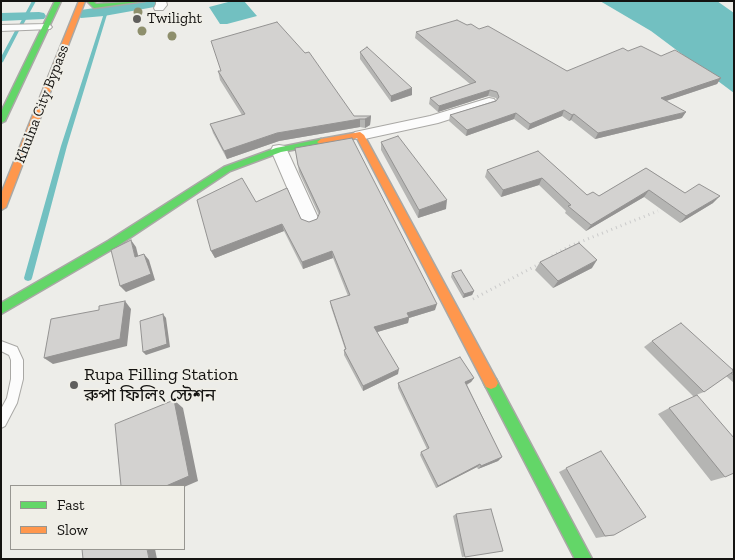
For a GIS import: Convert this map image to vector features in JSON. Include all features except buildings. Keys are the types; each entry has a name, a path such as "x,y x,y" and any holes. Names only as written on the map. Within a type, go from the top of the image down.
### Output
{"main road":[{"name":"Khulna City Bypass","path":"1,121 58,1"},
{"name":"Khulna City Bypass","path":"1,207 82,1"},
{"path":"90,1 94,6 100,6 142,1"},
{"path":"1,309 112,244 227,170 279,150 360,135 584,559"}],"street":[{"path":"1,28 46,27"},
{"path":"360,135 433,120 489,102"},
{"path":"279,150 310,220"}],"lane":[{"path":"1,346 13,351 17,360 17,379 13,399 1,422"}],"path":[{"path":"453,310 570,246 658,211"}],"water":[{"path":"232,1 244,1 257,16 220,24 209,7"},
{"path":"600,1 717,1 734,13 734,93 651,31"}],"waterway":[{"path":"21,25 34,1"},
{"path":"81,14 160,2"},
{"path":"28,278 64,146 107,8"},
{"path":"1,17 39,16"},
{"path":"1,62 18,29"}],"traffic: fast":[{"path":"1,121 58,1"},
{"path":"90,1 94,6 142,1"},
{"path":"1,309 112,244 227,169 279,150 321,142"},
{"path":"491,383 584,559"}],"traffic: slow":[{"path":"1,207 82,1"},
{"path":"321,142 360,135 491,383"}],"place":[{"name":"Twilight","path":"137,19"},
{"name":"Rupa Filling Station রুপা ফিলিং স্টেশন","path":"74,385"}]}
